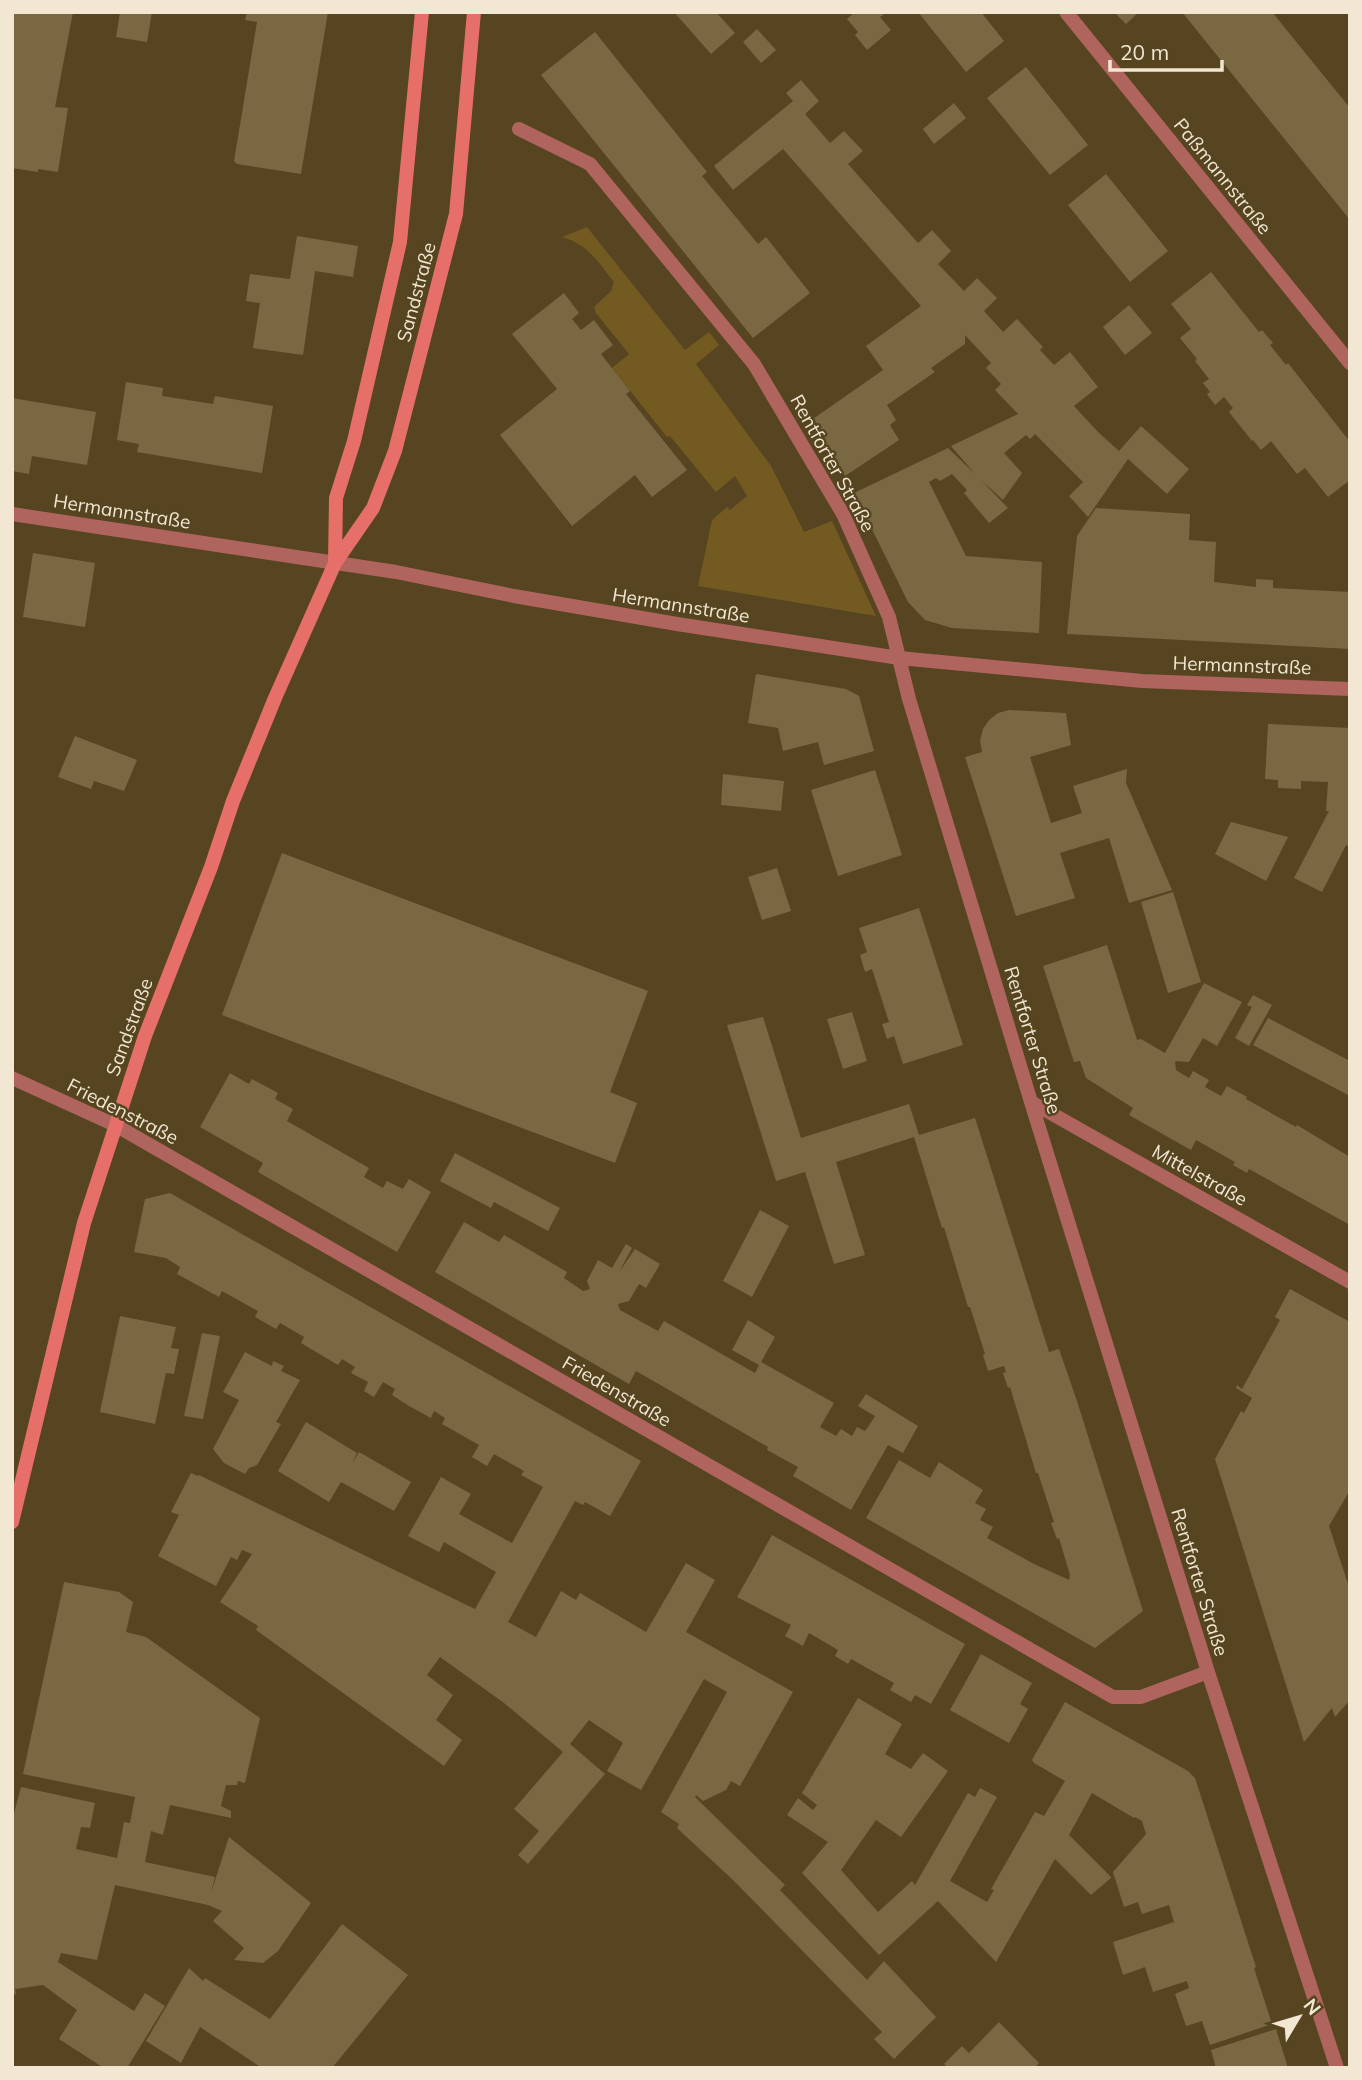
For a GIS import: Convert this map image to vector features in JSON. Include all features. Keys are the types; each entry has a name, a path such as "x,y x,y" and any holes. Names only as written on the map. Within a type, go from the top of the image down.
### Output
{"main road":[{"name":"Sandstraße","path":"335,563 336,498 354,441 400,242 422,12"},
{"name":"Sandstraße","path":"12,1522 84,1223 145,1036 275,698 335,563 373,508 395,452 456,214 474,12"}],"street":[{"name":"Paßmannstraße","path":"1066,12 1350,363"},
{"name":"Rentforter Straße","path":"519,129 590,164 754,364 843,514 890,617 909,699 1031,1102 1208,1672 1337,2068"},
{"name":"Hermannstraße","path":"12,514 335,563 677,624 899,658 1142,681 1350,689"},
{"name":"Friedenstraße","path":"12,1078 115,1125 1113,1697 1141,1697 1208,1672"},
{"name":"Mittelstraße","path":"1031,1102 1350,1282"}],"shaded area":[{"path":"587,227 685,350 709,332 719,345 696,364 771,466 804,532 832,521 876,616 698,586 712,520 727,507 730,510 747,496 735,476 716,492 670,436 667,437 612,368 629,354 594,307 611,291 614,282 586,249 562,237"}],"building":[{"path":"12,12 73,12 55,107 68,108 58,172 12,168"},
{"path":"120,12 152,12 147,42 116,37"},
{"path":"247,12 328,12 301,174 237,164 234,161 257,22 245,20"},
{"path":"674,12 716,12 735,33 711,54"},
{"path":"855,12 881,12 883,15 880,17 891,30 867,50 855,35 858,32 847,19"},
{"path":"918,12 981,12 1004,41 966,72"},
{"path":"1114,12 1139,12 1126,24"},
{"path":"1182,12 1272,12 1350,108 1350,220"},
{"path":"757,29 776,50 761,63 743,42"},
{"path":"595,32 707,172 702,176 758,244 766,237 810,293 753,338 541,75"},
{"path":"1026,67 1088,145 1050,175 987,98"},
{"path":"801,80 819,101 805,114 830,143 844,131 863,151 848,164 918,243 932,230 951,251 938,264 964,291 977,278 997,298 984,311 1003,332 1017,319 1043,347 1040,350 1054,365 1070,352 1098,387 1074,406 1098,432 1119,451 1141,426 1189,469 1167,494 1128,459 1088,517 1069,496 1083,482 1035,434 1030,439 1026,435 1004,453 1022,473 1003,500 981,480 1008,508 989,523 964,493 967,490 952,474 940,481 936,478 929,482 966,556 1042,562 1039,633 952,628 925,620 908,602 854,493 948,448 975,474 951,446 1018,414 995,390 1001,384 986,368 991,363 965,335 965,344 931,368 935,372 887,405 896,420 890,425 899,440 845,476 810,421 883,370 866,346 921,306 783,149 733,190 714,166 793,101 786,93"},
{"path":"954,103 966,118 934,144 923,129"},
{"path":"1106,174 1168,251 1130,282 1068,205"},
{"path":"297,236 358,246 353,277 315,271 303,355 253,348 260,303 246,301 250,274 290,279"},
{"path":"1211,272 1259,332 1262,330 1273,343 1270,345 1286,365 1288,363 1350,442 1350,480 1328,497 1305,468 1297,474 1271,441 1261,450 1229,412 1233,408 1224,397 1215,405 1207,394 1210,392 1203,383 1209,379 1180,338 1191,329 1171,304"},
{"path":"564,293 579,313 572,319 581,330 594,320 613,345 601,354 630,391 626,394 687,470 652,497 635,475 572,526 500,435 557,389 512,334"},
{"path":"1129,305 1152,333 1125,355 1103,327"},
{"path":"126,382 163,388 162,396 213,404 215,396 273,406 262,473 137,452 139,444 117,440"},
{"path":"12,398 96,412 87,465 32,456 29,474 12,471"},
{"path":"1096,508 1190,514 1189,540 1216,542 1214,582 1256,587 1256,579 1273,580 1273,588 1350,592 1350,649 1067,634 1077,536"},
{"path":"33,553 95,563 85,627 23,617"},
{"path":"756,674 846,689 859,696 874,751 824,765 818,742 783,751 778,728 748,723"},
{"path":"1009,710 1066,713 1071,745 1030,757 1051,823 1082,813 1073,786 1127,769 1126,783 1172,890 1129,903 1109,838 1060,853 1075,898 1016,916 965,757 982,752 980,741 983,729 998,713"},
{"path":"1268,724 1350,728 1350,847 1346,845 1322,892 1294,878 1329,811 1326,811 1328,782 1301,781 1301,789 1278,788 1278,780 1265,779"},
{"path":"75,736 137,760 124,791 94,781 91,789 58,777"},
{"path":"875,770 902,855 838,876 811,790"},
{"path":"723,774 784,781 781,811 721,805"},
{"path":"1231,822 1288,837 1266,881 1215,854"},
{"path":"282,853 648,991 610,1092 637,1103 615,1163 222,1015"},
{"path":"777,868 791,911 762,920 748,877"},
{"path":"1173,892 1201,982 1168,993 1141,902"},
{"path":"919,908 963,1045 903,1064 894,1036 887,1039 882,1024 889,1022 872,969 865,972 860,955 867,952 859,928"},
{"path":"1107,945 1137,1040 1141,1039 1165,1053 1204,983 1242,1002 1217,1046 1203,1038 1189,1062 1175,1061 1176,1070 1189,1078 1193,1071 1209,1080 1205,1087 1221,1096 1227,1086 1350,1157 1350,1225 1249,1169 1247,1173 1233,1165 1235,1162 1196,1140 1191,1150 1129,1115 1133,1108 1086,1078 1080,1061 1074,1062 1043,966"},
{"path":"1253,995 1272,1005 1249,1046 1235,1038 1252,1007 1247,1005"},
{"path":"852,1012 867,1061 843,1069 827,1019"},
{"path":"763,1017 801,1138 909,1104 919,1135 975,1118 1049,1352 1059,1349 1143,1611 1095,1648 866,1518 899,1460 930,1478 939,1462 983,1490 975,1503 986,1509 980,1520 993,1527 987,1538 1069,1580 1070,1575 1059,1538 1057,1539 1051,1523 1054,1522 1003,1373 1006,1372 1004,1366 988,1371 983,1355 985,1354 914,1137 836,1162 865,1255 834,1264 805,1172 776,1181 727,1025"},
{"path":"1268,1018 1350,1061 1350,1096 1253,1045"},
{"path":"230,1073 249,1084 252,1079 278,1093 275,1099 293,1109 287,1121 369,1168 364,1177 383,1188 387,1181 403,1189 409,1179 431,1192 397,1252 258,1172 263,1163 200,1127"},
{"path":"455,1153 560,1208 548,1231 494,1202 491,1208 440,1181"},
{"path":"170,1193 641,1461 610,1516 585,1502 583,1505 575,1501 508,1622 536,1637 561,1591 576,1600 580,1593 646,1632 686,1563 715,1580 686,1632 793,1692 740,1786 731,1781 726,1790 703,1801 696,1795 695,1797 785,1885 780,1890 867,1980 884,1961 936,2017 894,2059 874,2039 882,2032 733,1880 677,1828 679,1824 661,1812 727,1692 704,1679 641,1790 607,1771 623,1743 589,1720 570,1744 605,1774 528,1864 518,1855 539,1831 514,1809 563,1752 504,1703 440,1657 427,1675 453,1695 436,1720 462,1740 444,1766 256,1630 258,1626 220,1602 252,1554 242,1550 237,1560 231,1557 216,1586 158,1556 179,1515 171,1512 191,1473 475,1609 496,1572 444,1542 439,1552 408,1536 441,1477 471,1494 459,1514 512,1543 543,1487 521,1475 524,1471 494,1454 487,1466 472,1457 479,1445 442,1424 445,1418 434,1411 431,1418 409,1406 392,1395 395,1389 383,1382 374,1397 364,1391 368,1382 351,1373 355,1367 342,1359 338,1365 301,1343 304,1337 280,1323 276,1329 255,1317 258,1311 222,1291 219,1297 177,1274 180,1267 166,1258 134,1252 145,1199"},
{"path":"760,1210 789,1226 752,1297 723,1281"},
{"path":"464,1222 499,1242 504,1235 567,1272 564,1278 583,1291 590,1289 587,1281 598,1260 612,1268 626,1244 632,1248 619,1272 635,1249 660,1264 646,1288 639,1284 629,1301 618,1304 620,1310 658,1331 664,1321 755,1373 759,1365 732,1350 748,1320 775,1337 761,1362 834,1403 820,1427 836,1436 841,1429 852,1436 857,1427 865,1431 868,1427 875,1416 858,1406 866,1394 918,1426 903,1453 888,1445 851,1510 793,1476 798,1467 767,1450 768,1447 636,1371 629,1384 435,1272"},
{"path":"1290,1289 1350,1322 1350,1490 1329,1526 1350,1590 1350,1700 1335,1717 1332,1708 1304,1742 1215,1459 1241,1411 1244,1413 1252,1398 1236,1388 1237,1385 1242,1389 1280,1320 1275,1317"},
{"path":"120,1316 176,1327 171,1348 179,1349 174,1374 166,1373 155,1424 100,1412"},
{"path":"202,1333 220,1336 203,1419 184,1416"},
{"path":"245,1352 272,1366 273,1361 284,1366 281,1371 300,1380 276,1422 281,1424 257,1465 249,1468 245,1474 224,1463 213,1449 239,1400 223,1392"},
{"path":"306,1422 357,1453 352,1464 359,1452 411,1482 394,1511 341,1482 329,1502 278,1471"},
{"path":"772,1535 965,1644 931,1704 915,1695 911,1702 890,1690 894,1683 851,1659 848,1664 835,1656 838,1650 809,1633 803,1646 785,1636 791,1625 737,1597"},
{"path":"64,1582 119,1592 133,1602 126,1632 146,1637 260,1718 245,1783 238,1781 237,1785 226,1785 221,1806 231,1811 231,1818 170,1805 163,1835 151,1831 145,1862 215,1877 211,1893 229,1837 311,1903 278,1951 263,1963 234,1960 244,1948 213,1921 222,1911 208,1905 115,1885 97,1960 61,1953 58,1962 134,2011 145,1993 165,2006 127,2068 104,2068 59,2039 77,2010 43,1985 15,1989 16,1994 13,1995 12,1990 12,1821 21,1787 95,1803 90,1828 81,1827 76,1849 117,1858 124,1822 130,1823 135,1797 23,1774"},
{"path":"981,1654 1032,1683 1020,1704 1028,1709 1009,1743 950,1710"},
{"path":"858,1698 902,1724 885,1754 911,1769 923,1753 948,1771 901,1837 876,1820 841,1870 878,1912 912,1881 915,1885 968,1793 975,1797 980,1788 997,1797 950,1881 987,1902 994,1890 991,1889 1035,1812 1044,1816 1065,1781 1032,1760 1065,1702 1188,1771 1195,1778 1272,2024 1210,2045 1202,2021 1186,2026 1175,1994 1189,1988 1187,1981 1153,1992 1145,1967 1123,1975 1113,1942 1174,1922 1169,1905 1142,1914 1138,1902 1124,1907 1113,1872 1146,1834 1142,1821 1092,1793 1069,1835 1111,1878 1091,1895 1055,1859 996,1962 938,1901 879,1955 802,1873 828,1842 787,1815 798,1798 813,1810 817,1805 802,1793"},
{"path":"342,1924 408,1975 332,2068 262,2068 200,2027 181,2063 146,2041 189,1968 203,1981 205,1978 270,2019"},
{"path":"999,2022 1039,2063 1035,2068 948,2068 944,2064 962,2046 969,2053"},
{"path":"1276,2029 1288,2068 1216,2068 1211,2050"}]}
